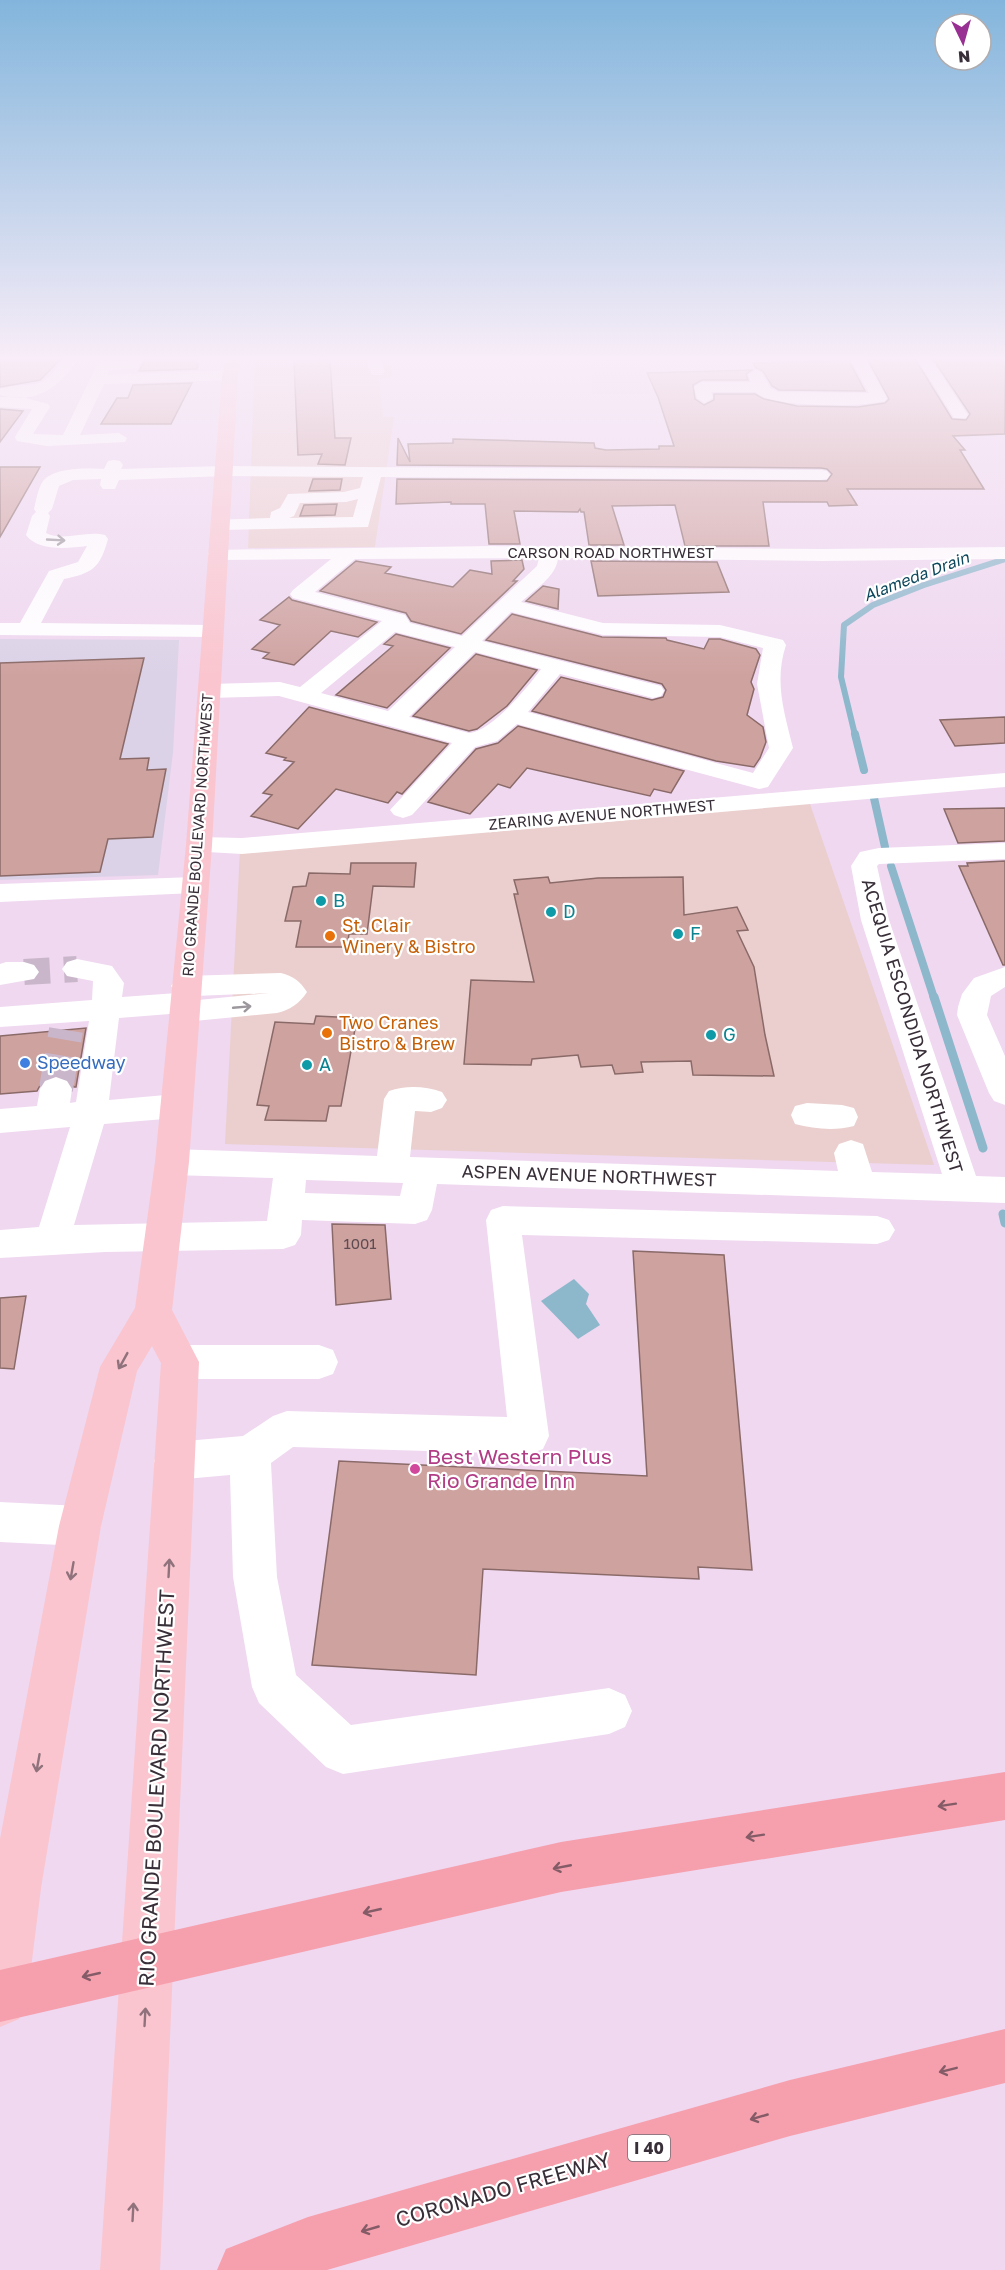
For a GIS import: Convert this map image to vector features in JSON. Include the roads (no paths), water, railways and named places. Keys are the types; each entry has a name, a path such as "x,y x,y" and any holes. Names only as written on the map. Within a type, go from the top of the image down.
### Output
{"highway":[{"path":"0,1997 561,1867 1005,1796"},
{"name":"CORONADO FREEWAY","path":"271,2260 790,2108 1005,2056"}],"main road":[{"name":"RIO GRANDE BOULEVARD NORTHWEST","path":"0,1997 18,1876 80,1526 119,1367 153,1311 177,1106 199,845 212,631 225,465"},
{"path":"153,1311 180,1362"},
{"name":"RIO GRANDE BOULEVARD NORTHWEST","path":"130,2270 180,1362"}],"street":[{"path":"27,630 56,575 89,565 94,559 98,539 62,541 40,538 36,535 51,483 61,477 84,474 225,471 822,475"},
{"path":"220,524 277,520 361,523 363,493 373,472"},
{"path":"277,520 287,512 294,498 345,497 363,493"},
{"name":"CARSON ROAD NORTHWEST","path":"218,554 823,555 1001,552"},
{"path":"350,553 300,594 398,619"},
{"path":"393,719 470,645 473,636 544,570 548,565 549,553"},
{"path":"506,605 603,628 720,630 775,645 768,663 767,677 781,748 759,782 512,715"},
{"path":"398,619 401,627 653,691"},
{"path":"310,691 398,619"},
{"path":"0,629 212,631"},
{"path":"209,686 310,691 393,719 468,740 479,740 490,735 512,715 553,667"},
{"path":"403,810 468,740"},
{"name":"ZEARING AVENUE NORTHWEST","path":"199,845 242,846 1005,780"},
{"name":"ACEQUIA ESCONDIDA NORTHWEST","path":"963,1189 875,920 864,866 869,858 879,856 1005,851"},
{"path":"0,893 194,885"},
{"path":"52,1241 91,1113 107,1010 109,983 102,973 77,969"},
{"path":"1005,976 984,984 976,990 972,1015 1005,1093"},
{"path":"2,1022 67,1021 107,1010 185,1001"},
{"path":"286,1206 415,1210 407,1170 399,1102 431,1100"},
{"path":"0,1121 54,1103 91,1113 177,1106"},
{"path":"807,1115 842,1117"},
{"path":"850,1152 858,1184"},
{"name":"ASPEN AVENUE NORTHWEST","path":"172,1162 1005,1190"},
{"path":"0,1244 161,1236 283,1235 291,1166"},
{"path":"174,1461 250,1454 287,1429 529,1436 503,1220 515,1173"},
{"path":"503,1220 877,1230"},
{"path":"180,1362 319,1362"},
{"path":"250,1454 255,1577 275,1687 343,1750 609,1711"},
{"path":"0,1522 80,1526"}],"water":[{"path":"574,1279 589,1294 586,1304 600,1325 578,1339 541,1301"}],"waterway":[{"name":"Alameda Drain","path":"855,735 841,677 844,625 873,605 924,585 1005,559"},
{"name":"Alameda Drain","path":"855,734 864,770"},
{"name":"Alameda Drain","path":"874,798 885,847"},
{"name":"Alameda Drain","path":"891,866 934,998"},
{"name":"Alameda Drain","path":"934,997 983,1148"},
{"name":"Alameda Drain","path":"1003,1214 1005,1223"}],"tunnel":[{"path":"24,972 77,969"},
{"path":"56,1089 66,1030"}],"place":[{"name":"B","path":"321,901"},
{"name":"D","path":"551,912"},
{"name":"F","path":"678,934"},
{"name":"St. Clair Winery & Bistro","path":"330,936"},
{"name":"Two Cranes Bistro & Brew","path":"327,1033"},
{"name":"G","path":"711,1035"},
{"name":"Speedway","path":"25,1063"},
{"name":"A","path":"307,1065"},
{"name":"Best Western Plus Rio Grande Inn","path":"415,1469"}]}
